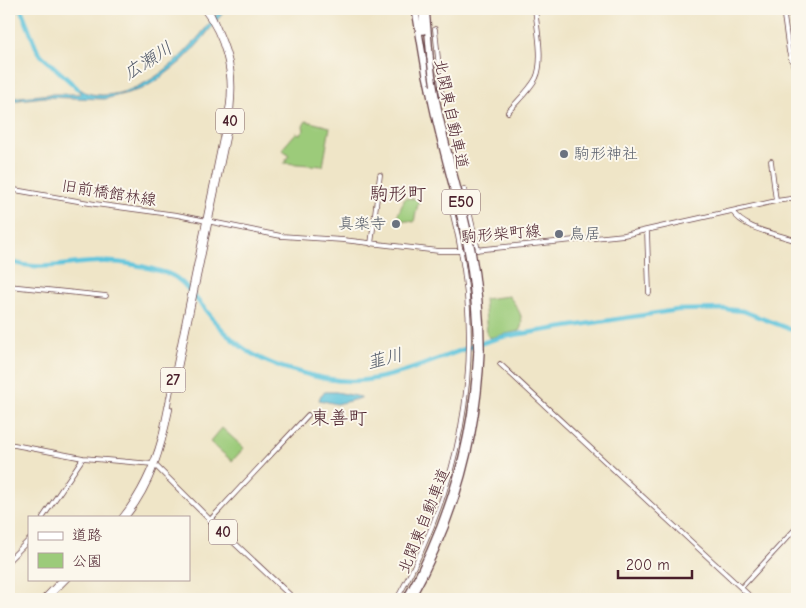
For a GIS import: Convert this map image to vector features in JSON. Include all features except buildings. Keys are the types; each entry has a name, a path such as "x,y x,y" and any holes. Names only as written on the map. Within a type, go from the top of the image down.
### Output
{"highway":[{"path":"415,9 427,28"},
{"name":"北関東自動車道","path":"411,599 438,543 461,482 476,414 479,351 479,301 474,257 441,124 427,28 422,9"},
{"path":"427,9 427,28"},
{"name":"北関東自動車道","path":"406,599 435,541 457,480 472,408 479,351 469,258 426,75 427,28"}],"main road":[{"name":"40","path":"203,9 213,21"},
{"name":"40","path":"208,221 230,99 230,79 227,61 209,9"},
{"name":"27","path":"127,516 142,493 165,435 208,221"},
{"name":"40","path":"154,464 294,599"},
{"name":"27","path":"123,516 139,492 154,464"},
{"path":"43,599 61,580"},
{"path":"47,599 66,580"}],"street":[{"path":"508,112 532,85 539,72 535,9"},
{"path":"784,9 791,60 797,76"},
{"path":"784,15 797,14"},
{"path":"427,28 442,97"},
{"path":"791,60 797,60"},
{"path":"771,161 776,201"},
{"path":"371,244 380,175"},
{"name":"旧前橋館林線","path":"9,189 208,221"},
{"path":"464,189 478,250"},
{"name":"駒形柴町線","path":"208,221 281,236 439,251 460,251 603,238 797,198"},
{"path":"396,599 435,520 447,486 461,435 469,376 470,343 468,299 452,211"},
{"path":"732,211 748,225 797,241"},
{"path":"647,230 649,293"},
{"path":"9,286 106,296"},
{"path":"500,364 753,599"},
{"path":"210,520 308,415"},
{"path":"9,444 83,458 154,464"},
{"path":"44,516 83,458"},
{"path":"741,588 797,527"},
{"path":"9,560 28,541"}],"green space":[{"path":"306,121 330,127 323,166 284,163 289,155 282,149 296,133 300,134 304,130 303,126"},
{"path":"405,198 419,199 414,222 396,219"},
{"path":"509,296 521,317 522,322 519,331 489,338 484,299"},
{"path":"222,428 244,448 232,461 210,442"}],"water":[{"path":"221,9 226,9 182,61 159,79 142,89 105,99 44,97 9,101 9,98 52,94 81,94 74,85 87,93 103,95 129,90 144,84 181,56"},
{"path":"325,392 336,392 361,398 337,404 319,400"}],"waterway":[{"path":"21,9 41,55 77,88"},
{"name":"韮川","path":"9,261 30,266 114,262 142,266 169,274 186,286 227,334 252,354 283,367 316,377 340,381 357,381 384,377 420,366 472,346 507,336 677,310 724,309 743,311 797,332"}],"place":[{"name":"駒形神社","path":"564,154"},
{"name":"真楽寺","path":"396,224"},
{"name":"鳥居","path":"559,234"}],"district":[{"name":"駒形町","path":"398,194"},
{"name":"東善町","path":"339,418"}],"water label":[{"name":"広瀬川","path":"148,61"}]}
